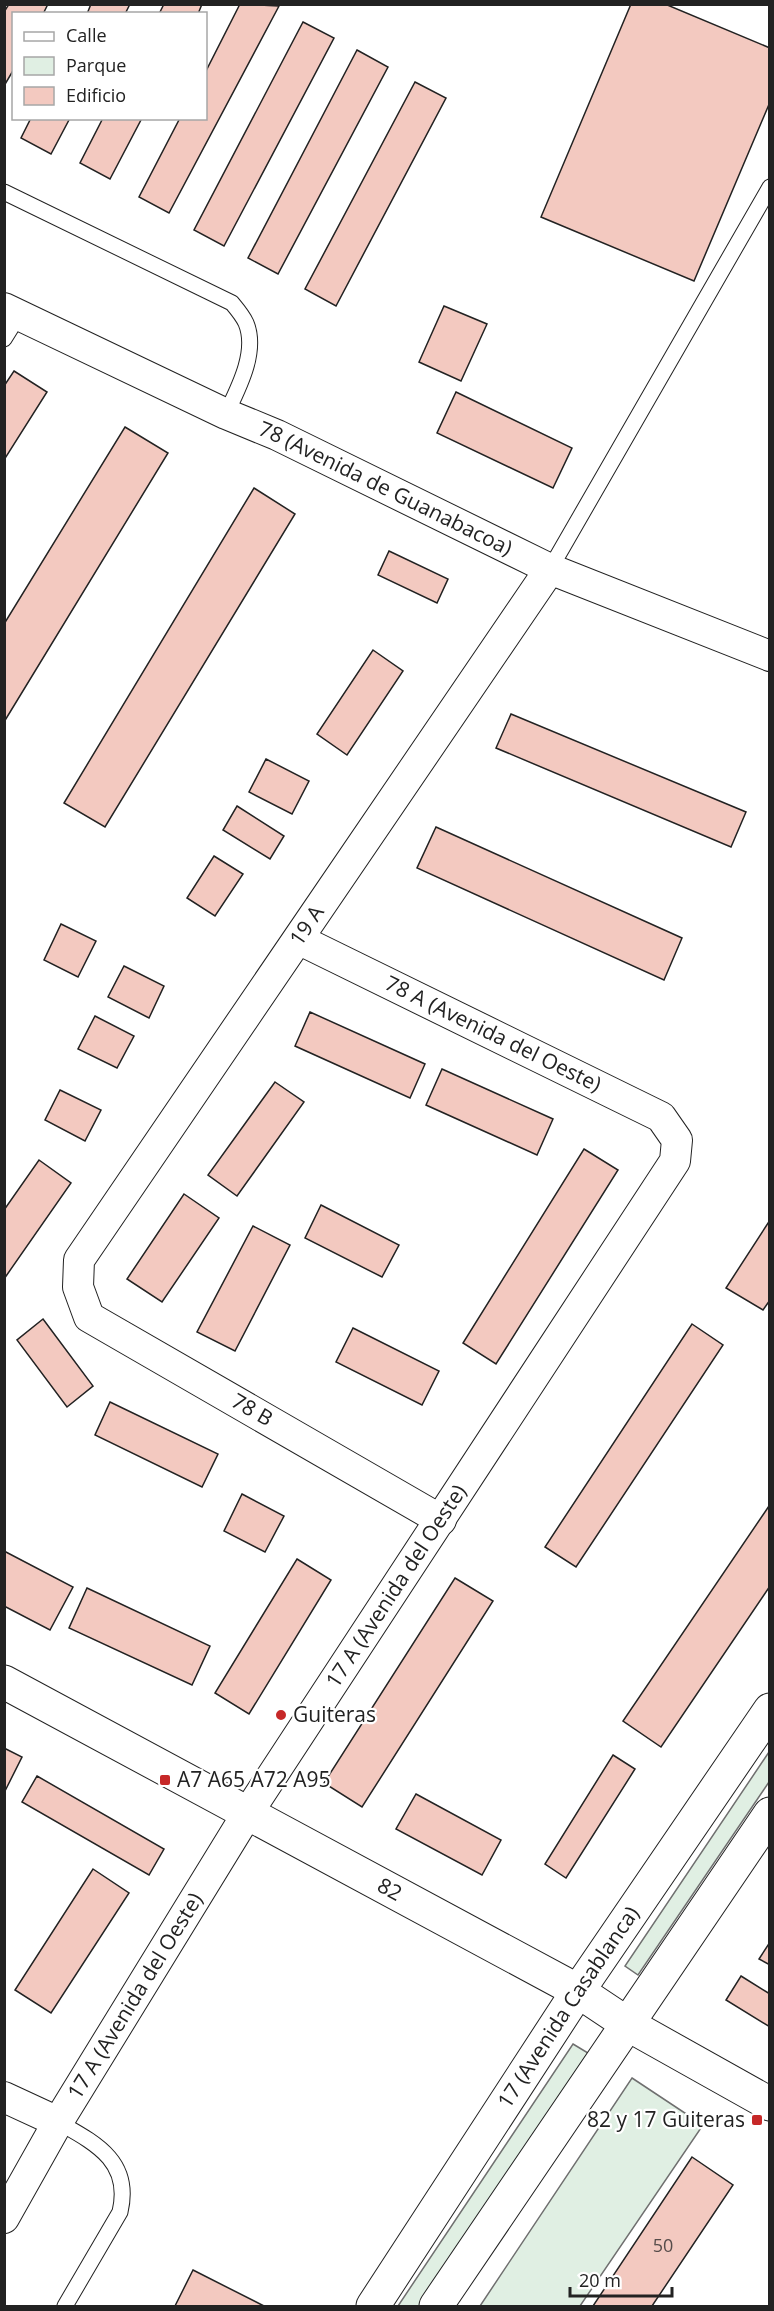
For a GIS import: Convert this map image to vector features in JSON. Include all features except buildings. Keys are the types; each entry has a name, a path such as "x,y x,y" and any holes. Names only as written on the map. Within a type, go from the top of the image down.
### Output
{"main road":[{"name":"82","path":"4,1682 578,1991 629,2025 770,2104"},
{"name":"17 (Avenida Casablanca)","path":"373,2307 578,1991 770,1710"},
{"path":"436,2307 770,1814"}],"street":[{"name":"78 (Avenida de Guanabacoa)","path":"9,321 277,435 550,569 770,656"},
{"name":"19 A","path":"78,1287 79,1260 300,940 550,569"},
{"name":"78 A (Avenida del Oeste)","path":"300,940 662,1117 677,1140"},
{"name":"17 A (Avenida del Oeste)","path":"4,2218 58,2122 247,1814 675,1161 677,1140"},
{"name":"78 B","path":"78,1287 89,1317 441,1520"},
{"path":"4,2097 58,2122"}],"lane":[{"path":"550,569 770,187"},
{"path":"4,192 232,303 247,324 249,344 243,377 226,414"},
{"path":"58,2122 100,2147 114,2166 124,2195 120,2211 65,2307"}],"green space":[{"path":"769,1752 769,1782 638,1975 625,1966"},
{"path":"573,2044 588,2053 421,2306 398,2306"},
{"path":"632,2078 703,2125 580,2306 480,2306"}],"place":[{"name":"Guiteras","path":"281,1715"},
{"name":"A7 A65 A72 A95","path":"165,1780"},
{"name":"82 y 17 Guiteras","path":"757,2120"}]}
